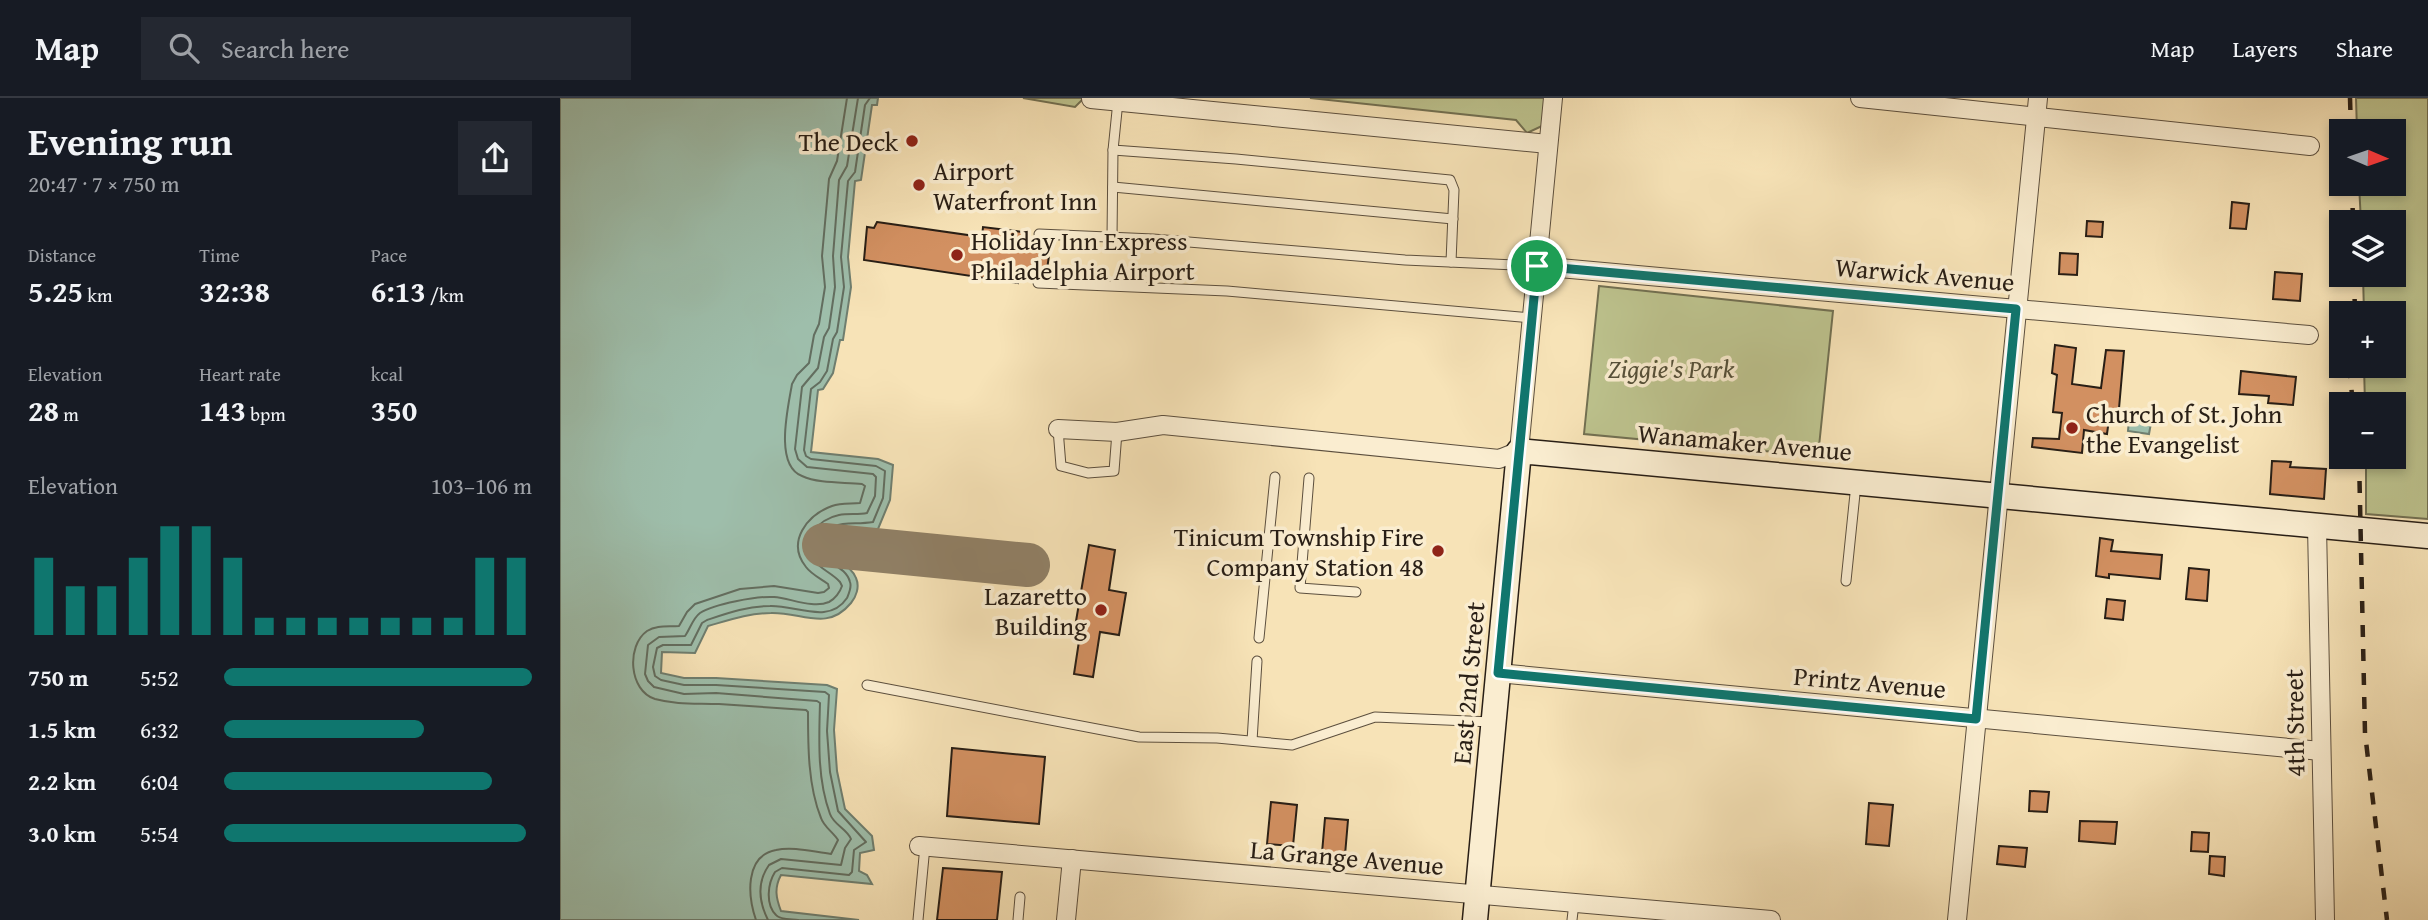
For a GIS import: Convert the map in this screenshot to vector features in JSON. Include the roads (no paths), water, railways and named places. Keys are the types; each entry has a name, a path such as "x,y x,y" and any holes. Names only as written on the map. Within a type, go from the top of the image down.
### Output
{"street":[{"path":"1519,451 1553,98"},
{"path":"1860,98 2037,107 2310,146"},
{"path":"1091,99 1548,144"},
{"path":"1957,920 2037,107"},
{"name":"Warwick Avenue","path":"1537,266 2309,335"},
{"name":"Wanamaker Avenue","path":"1058,429 1117,432 1163,425 1499,459 1519,451 2428,536"},
{"name":"East 2nd Street","path":"1475,920 1519,451"},
{"name":"4th Street","path":"2317,526 2325,920"},
{"name":"Printz Avenue","path":"1498,673 2321,751"},
{"name":"La Grange Avenue","path":"922,846 1477,895 1573,911 1771,920"},
{"path":"1066,920 1072,859"}],"lane":[{"path":"1112,237 1113,150 1118,101"},
{"path":"1113,150 1450,180 1454,190 1451,262"},
{"path":"1112,187 1453,219"},
{"path":"1039,234 1537,266"},
{"path":"1038,283 1227,291 1532,318"},
{"path":"1058,429 1060,466 1088,473 1114,471 1117,432"},
{"path":"1259,638 1275,477"},
{"path":"1309,478 1300,588 1356,592"},
{"path":"1846,581 1856,482"},
{"path":"1252,741 1257,661"},
{"path":"867,685 1139,737 1217,738 1292,745 1375,716 1494,722"},
{"path":"918,920 922,846"},
{"path":"1018,920 1020,897"}],"water":[{"path":"560,98 878,98 877,105 872,105 861,180 855,181 848,257 851,287 843,340 840,340 833,373 823,389 818,390 811,452 878,459 893,465 890,500 878,529 841,532 834,534 824,544 831,554 853,573 858,585 856,595 842,612 833,617 823,619 763,613 708,626 695,653 662,652 661,673 684,678 827,685 837,689 834,730 837,771 845,809 872,836 874,850 860,853 859,871 867,875 872,884 781,875 776,893 781,911 859,920 560,920"},
{"path":"2129,420 2151,423 2149,434 2128,431"}],"railway":[{"path":"2350,98 2351,119"},
{"path":"2352,196 2353,210"},
{"path":"2354,287 2355,301"},
{"path":"2350,378 2352,392"},
{"path":"2359,469 2365,733 2387,920"}],"place":[{"name":"The Deck","path":"912,141"},
{"name":"Airport Waterfront Inn","path":"919,185"},
{"name":"Holiday Inn Express Philadelphia Airport","path":"957,255"},
{"name":"Church of St. John the Evangelist","path":"2072,428"},
{"name":"Tinicum Township Fire Company Station 48","path":"1438,551"},
{"name":"Lazaretto Building","path":"1101,610"}],"park label":[{"name":"Ziggie's Park","path":"1671,368"}]}
